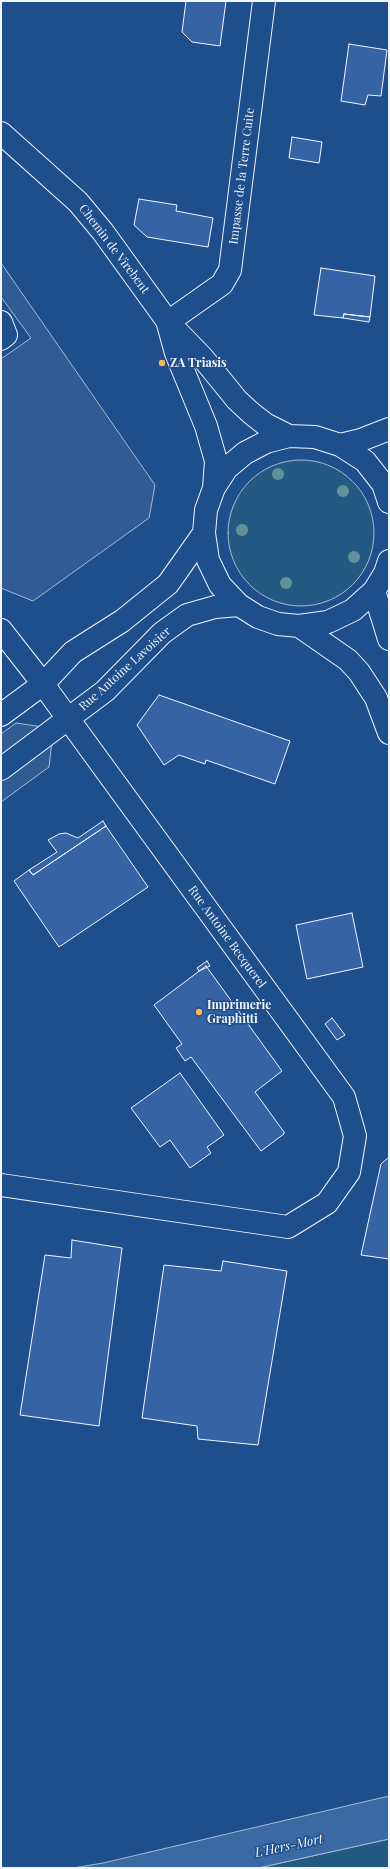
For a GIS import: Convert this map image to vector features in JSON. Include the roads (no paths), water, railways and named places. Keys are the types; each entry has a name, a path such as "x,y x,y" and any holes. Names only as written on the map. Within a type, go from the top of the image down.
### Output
{"street":[{"name":"Impasse de la Terre Cuite","path":"168,322 222,284 230,270 264,1"},
{"name":"Chemin de Virebent","path":"1,133 78,202 103,232 168,322 202,356 237,400 251,413 289,436"},
{"path":"1,322 6,335 1,339"},
{"name":"Chemin de Virebent","path":"168,322 176,354 206,426 216,461 214,488"},
{"path":"340,445 361,440 389,429"},
{"path":"389,502 383,484 365,462 340,445 315,437 289,436 266,442 245,453 228,468 214,488 206,510 204,533 208,560 220,585 239,605 258,617 278,624 299,626 328,622 353,610 374,591 385,573 389,561"},
{"path":"1,715 43,684 74,652 122,621 168,584 204,533"},
{"path":"374,591 389,639"},
{"name":"Rue Antoine Lavoisier","path":"1,768 69,720 105,691 162,633 187,615 215,607 239,605"},
{"path":"299,626 348,660 359,672 376,698 389,733"},
{"name":"Rue Antoine Becquerel","path":"1,630 43,684 344,1097 355,1136 349,1172 327,1204 288,1227 1,1185"}],"water":[{"name":"L'Hers-Mort","path":"389,1796 389,1839 258,1868 73,1868 103,1863"}],"place":[{"name":"ZA Triasis","path":"162,363"},
{"name":"Imprimerie Graphitti","path":"199,1012"}]}
